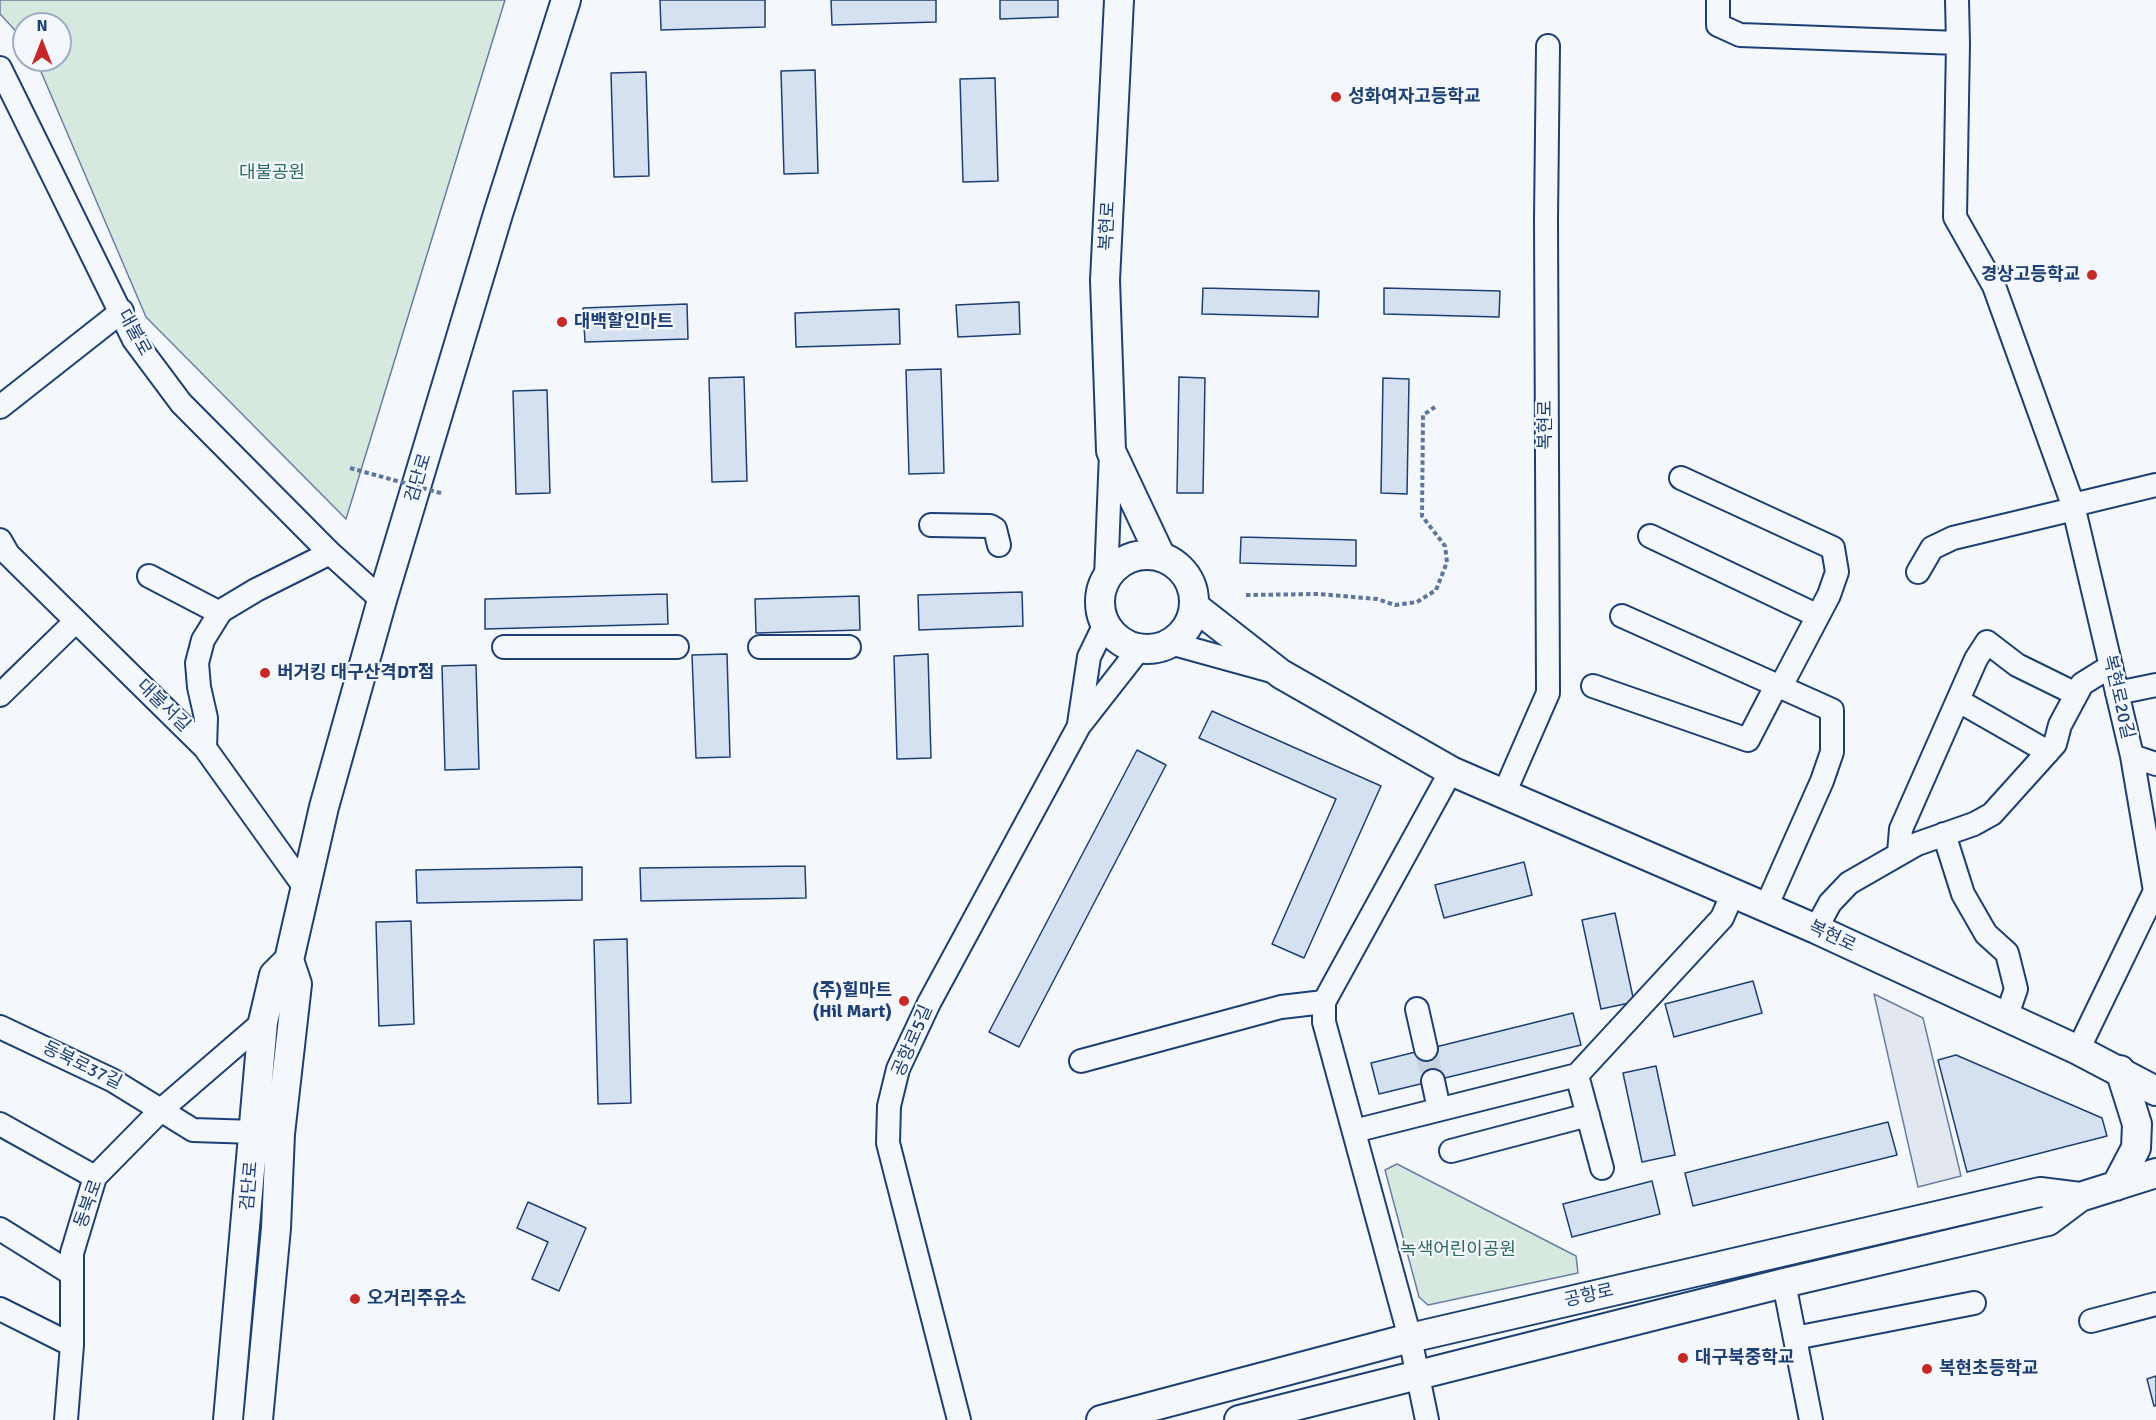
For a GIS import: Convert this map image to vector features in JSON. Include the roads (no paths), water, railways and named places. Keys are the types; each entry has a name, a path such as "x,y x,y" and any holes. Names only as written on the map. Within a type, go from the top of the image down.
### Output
{"main road":[{"name":"검단로","path":"258,1420 276,1228 280,1134 297,984 290,960 324,807 382,600 498,214 566,0"},
{"name":"복현로","path":"1112,451 1106,280 1119,0"},
{"path":"1112,451 1161,557"},
{"path":"1146,555 1161,557 1176,565 1186,577 1193,591 1194,606 1190,621 1181,634 1170,643 1155,648 1140,648 1126,644 1114,636 1105,624 1100,609 1100,593 1106,578 1116,566 1130,558 1146,555"},
{"name":"복현로","path":"1194,606 1281,674 1451,771 1816,929 2078,1050 2156,1091"},
{"name":"검단로","path":"228,1420 263,1022 274,975 290,960"},
{"path":"2116,1186 2136,1148 2137,1124 2120,1071"},
{"name":"공항로","path":"1239,1420 1784,1283 2048,1221 2080,1197 2156,1173"},
{"name":"공항로","path":"1101,1420 1410,1338 2040,1192 2080,1197"}],"street":[{"path":"1718,0 1718,25 1740,35 1958,43"},
{"name":"복현로20길","path":"1957,0 1955,217 1994,286 2074,507 2132,756 2155,890 2078,1050"},
{"name":"복현로","path":"1503,795 1548,693 1546,219 1548,46"},
{"name":"대불로","path":"0,68 122,311 134,340 181,403 330,553 382,600"},
{"path":"0,407 122,311"},
{"path":"1106,578 1112,451"},
{"path":"1593,686 1748,740 1818,616 1836,572 1833,548 1681,478"},
{"path":"1918,572 1932,548 1953,538 2156,485"},
{"path":"931,525 990,526 995,529 999,545"},
{"path":"1650,536 1818,616"},
{"name":"대불서길","path":"0,540 8,554 205,748 306,888"},
{"path":"205,748 206,718 199,687 197,663 203,640 220,613 256,590 330,553"},
{"path":"149,576 220,613"},
{"path":"1622,616 1832,710 1832,752 1822,781 1766,907"},
{"path":"0,695 76,621"},
{"path":"1079,726 1089,657 1105,624"},
{"path":"1899,853 1901,829 1976,659 1987,642 2017,664 2076,694"},
{"path":"1170,643 1281,674"},
{"path":"504,647 677,647"},
{"path":"760,647 849,647"},
{"path":"1079,726 1140,648"},
{"path":"1816,929 1830,903 1849,883 1899,853 1992,814 2055,744 2060,725 2082,684 2111,666"},
{"path":"2117,693 2156,685"},
{"path":"1959,701 2049,752"},
{"name":"공항로5길","path":"959,1420 888,1143 889,1106 898,1069 929,1003 1079,726"},
{"path":"2132,756 2156,764"},
{"path":"1428,1420 1416,1376 1410,1338 1324,1022 1324,1002 1451,771"},
{"path":"1944,834 1963,894 1986,934 2007,953 2016,989 2006,1018"},
{"path":"1354,1131 1577,1075 1722,918 1733,892"},
{"path":"1082,1061 1281,1007 1324,1002"},
{"path":"1417,1009 1426,1049"},
{"name":"동북로","path":"66,1420 72,1346 72,1253 95,1177 161,1110 263,1022"},
{"name":"동북로37길","path":"0,1027 112,1080 193,1130 255,1132"},
{"path":"1577,1075 1602,1168"},
{"path":"1433,1081 1439,1109"},
{"path":"1450,1151 1588,1115"},
{"path":"0,1124 95,1177"},
{"path":"0,1230 72,1274"},
{"path":"1784,1283 1811,1420"},
{"path":"1795,1338 1974,1303"},
{"path":"2091,1321 2156,1304"},
{"path":"0,1310 72,1346"}],"tunnel":[{"path":"1426,1049 1433,1081"}],"place":[{"name":"성화여자고등학교","path":"1336,97"},
{"name":"경상고등학교","path":"2092,275"},
{"name":"대백할인마트","path":"562,322"},
{"name":"버거킹 대구산격DT점","path":"265,673"},
{"name":"(주)힐마트 (Hil Mart)","path":"904,1001"},
{"name":"오거리주유소","path":"355,1299"},
{"name":"대구북중학교","path":"1683,1358"},
{"name":"복현초등학교","path":"1927,1369"}],"park label":[{"name":"대불공원","path":"272,173"},
{"name":"녹색어린이공원","path":"1458,1250"}]}
